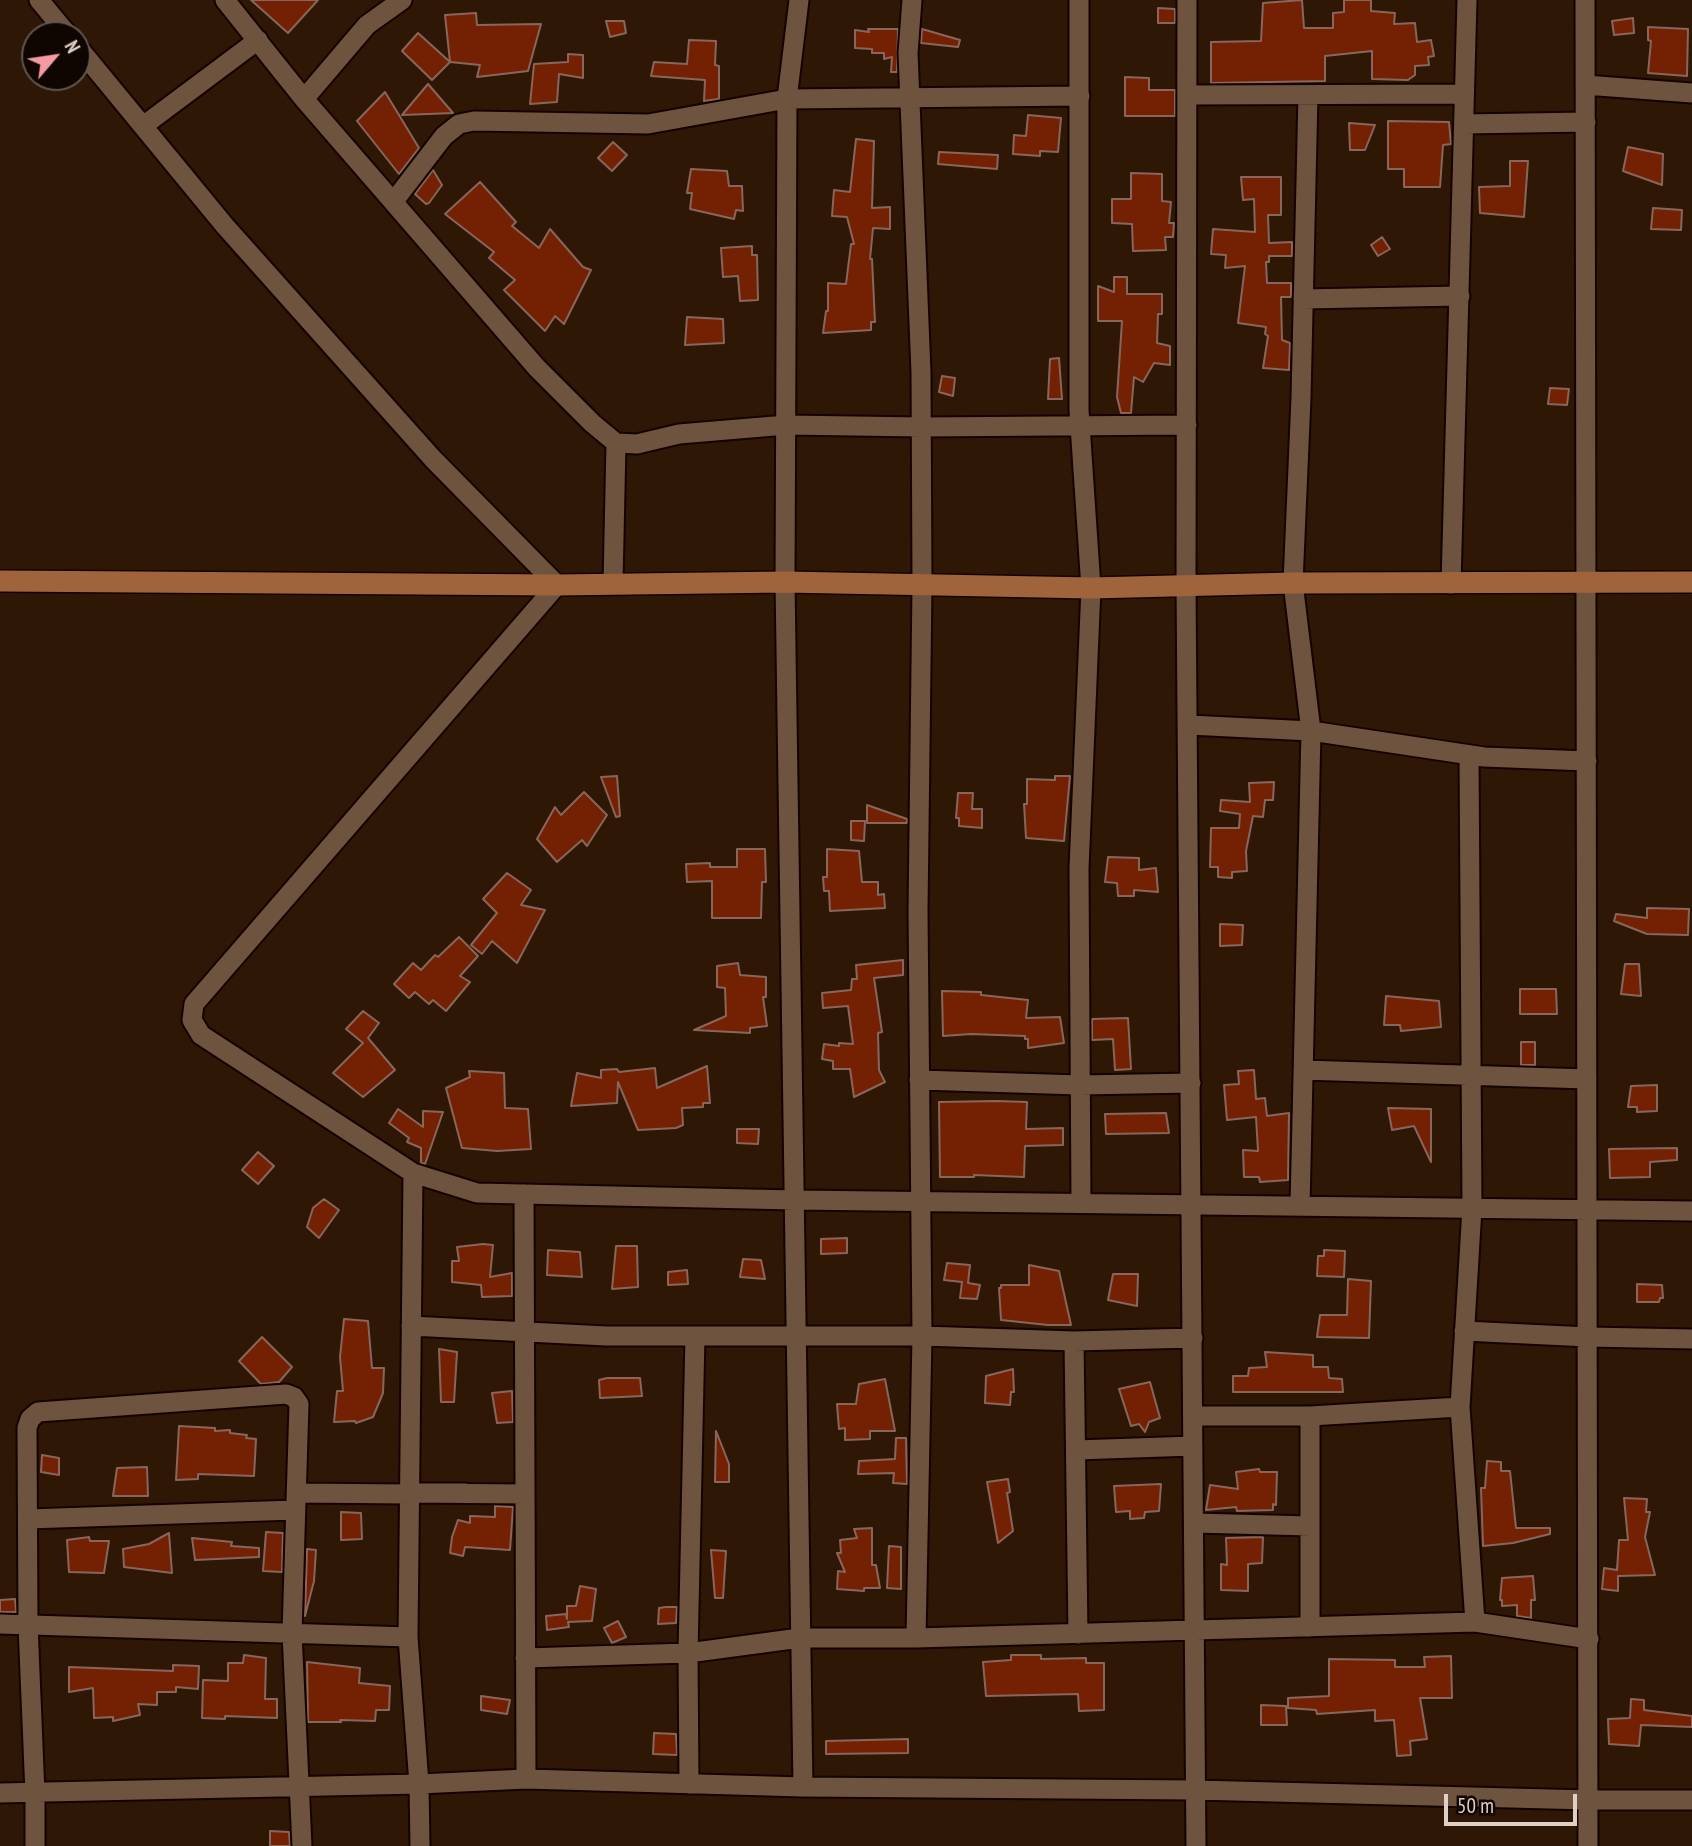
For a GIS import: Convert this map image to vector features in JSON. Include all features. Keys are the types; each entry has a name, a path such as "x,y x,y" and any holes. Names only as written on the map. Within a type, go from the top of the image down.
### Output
{"main road":[{"path":"0,580 556,585 785,582 1091,588 1293,583 1692,582"}],"street":[{"path":"39,0 56,21"},
{"path":"225,0 304,99 537,368 616,443 638,444 680,434 786,425 922,428 1187,425"},
{"path":"304,99 367,25 402,0"},
{"path":"799,0 787,99 785,582 803,1787"},
{"path":"912,0 908,53 922,428 918,911 922,1336 916,1638"},
{"path":"1079,0 1080,426 1091,588 1079,868 1081,1203"},
{"path":"1187,0 1186,585 1196,1846"},
{"path":"1451,584 1467,0"},
{"path":"1586,0 1588,1846"},
{"path":"143,126 258,40"},
{"path":"91,63 225,226 433,459 556,585 194,1004 192,1020 201,1035 413,1173 477,1193 795,1200 1692,1211"},
{"path":"1585,85 1692,93"},
{"path":"1187,95 1465,94"},
{"path":"1300,1206 1311,731 1293,583 1308,95"},
{"path":"394,201 444,136 459,124 474,121 648,124 787,99 910,100 1080,96"},
{"path":"1464,124 1586,122"},
{"path":"1303,299 1460,296"},
{"path":"613,584 616,443"},
{"path":"1189,725 1311,731 1469,755 1587,761"},
{"path":"1469,755 1472,1208 1460,1406 1475,1622"},
{"path":"1303,1070 1587,1080"},
{"path":"919,1080 1080,1085 1191,1083"},
{"path":"413,1173 408,1637 419,1784 419,1846"},
{"path":"524,1194 526,1779"},
{"path":"411,1326 606,1336 922,1336 1074,1341 1193,1338"},
{"path":"1464,1331 1692,1339"},
{"path":"689,1784 688,1653 695,1336"},
{"path":"1074,1341 1079,1634"},
{"path":"35,1846 36,1794 28,1625 27,1428 30,1419 38,1412 286,1394 294,1397 299,1404 292,1633 302,1846"},
{"path":"1193,1416 1310,1416 1460,1406"},
{"path":"1310,1416 1310,1627"},
{"path":"1076,1450 1193,1446"},
{"path":"466,1493 412,1493 525,1494"},
{"path":"28,1519 410,1494"},
{"path":"1194,1523 1310,1525"},
{"path":"525,1658 688,1653 800,1638 916,1638 1475,1622 1589,1639"},
{"path":"0,1624 408,1637"},
{"path":"0,1793 419,1784 526,1779 803,1787 1195,1790 1692,1800"}],"building":[{"path":"251,0 318,0 288,33"},
{"path":"1302,0 1304,28 1333,28 1333,13 1344,12 1344,0 1371,0 1371,11 1395,13 1394,24 1415,23 1417,42 1431,40 1434,56 1428,57 1429,65 1415,66 1415,75 1408,80 1372,79 1372,51 1325,56 1325,81 1211,83 1211,42 1261,41 1263,3"},
{"path":"1158,8 1175,9 1175,23 1158,23"},
{"path":"476,13 477,25 541,24 528,71 477,77 480,65 450,62 445,15"},
{"path":"1633,18 1634,33 1614,35 1612,21"},
{"path":"606,21 624,21 626,33 610,37"},
{"path":"1648,27 1688,29 1687,76 1648,73 1651,41 1648,40"},
{"path":"868,29 898,29 897,72 891,72 892,57 884,59 884,53 855,48 855,30 869,32"},
{"path":"922,29 960,40 958,47 921,43"},
{"path":"418,33 450,62 432,80 402,51"},
{"path":"689,40 716,41 715,65 719,66 719,99 704,101 705,80 651,76 654,62 687,64"},
{"path":"568,54 583,55 583,78 559,74 557,102 530,104 534,64 568,62"},
{"path":"1125,77 1149,78 1149,90 1175,90 1175,116 1125,116"},
{"path":"428,84 453,113 402,115"},
{"path":"385,92 419,148 399,174 357,121"},
{"path":"1028,115 1061,118 1058,152 1040,151 1040,156 1013,154 1014,135 1026,136"},
{"path":"1388,121 1449,122 1451,144 1443,145 1440,187 1404,187 1404,169 1388,169"},
{"path":"1349,123 1375,125 1365,150 1350,150"},
{"path":"856,139 874,141 872,208 890,207 890,229 873,228 870,259 875,322 871,322 871,330 823,333 828,311 828,283 846,284 851,244 854,244 847,217 832,216 834,190 850,192"},
{"path":"613,142 627,155 612,171 598,158"},
{"path":"1628,147 1663,154 1662,185 1623,171"},
{"path":"939,152 998,155 997,169 938,164"},
{"path":"1510,161 1528,161 1524,217 1480,213 1479,187 1510,186"},
{"path":"691,169 727,171 729,186 742,186 743,211 736,210 734,219 690,209 692,193 687,193"},
{"path":"433,170 442,185 426,204 415,194"},
{"path":"1131,173 1162,174 1162,201 1171,202 1169,223 1174,223 1173,237 1165,237 1166,250 1133,251 1132,224 1112,223 1112,199 1131,199"},
{"path":"1241,177 1281,177 1281,215 1268,215 1269,243 1292,242 1292,256 1269,256 1269,262 1266,262 1267,283 1291,283 1291,297 1281,297 1282,340 1290,343 1289,370 1263,368 1268,336 1265,334 1266,327 1238,323 1245,266 1225,268 1226,255 1211,254 1213,229 1255,232 1254,199 1243,200"},
{"path":"480,182 516,222 512,226 539,248 550,229 583,267 591,270 564,324 555,316 545,331 504,290 515,280 489,258 494,252 445,214"},
{"path":"1653,208 1682,210 1681,230 1651,229"},
{"path":"1382,237 1390,249 1378,256 1371,245"},
{"path":"752,246 752,255 757,255 758,300 740,301 738,276 723,277 721,248"},
{"path":"1114,277 1127,277 1127,294 1162,294 1157,343 1170,346 1170,365 1154,363 1143,382 1134,377 1131,413 1121,413 1117,397 1122,321 1098,321 1098,286 1114,292"},
{"path":"687,317 723,319 724,343 685,345"},
{"path":"1059,358 1062,399 1048,399 1050,359"},
{"path":"942,376 955,378 953,396 939,392"},
{"path":"1550,388 1569,389 1567,405 1548,404"},
{"path":"617,776 620,816 616,817 601,777"},
{"path":"1055,776 1070,776 1064,841 1026,838 1024,804 1027,804 1027,779 1055,780"},
{"path":"1274,782 1273,800 1265,800 1263,817 1253,816 1246,851 1247,871 1232,872 1232,878 1218,877 1218,867 1210,867 1211,828 1239,828 1240,814 1220,811 1221,800 1250,802 1249,783"},
{"path":"584,792 607,815 587,846 582,840 557,862 537,839 555,807 561,815"},
{"path":"958,793 973,793 972,809 982,809 982,828 959,826 959,818 956,818"},
{"path":"867,805 907,819 907,823 867,823"},
{"path":"851,821 865,821 864,841 851,840"},
{"path":"737,849 765,849 766,882 762,882 761,918 712,918 712,881 687,882 686,864 710,863 710,867 737,867"},
{"path":"827,849 859,851 862,882 878,882 878,895 884,894 885,908 830,911 829,891 824,891 823,877 827,877"},
{"path":"1108,857 1139,858 1139,870 1156,868 1158,892 1134,890 1134,896 1118,896 1117,883 1105,882"},
{"path":"507,873 531,890 521,905 545,910 517,963 492,941 482,954 471,945 497,913 483,899"},
{"path":"1647,908 1689,909 1688,935 1647,934 1614,921 1616,914 1647,918"},
{"path":"1220,924 1243,925 1242,945 1220,946"},
{"path":"459,937 478,956 460,976 470,982 446,1011 433,1000 429,1004 415,992 409,998 394,984 413,963 421,970 435,955 438,957"},
{"path":"903,960 903,975 874,978 882,1032 878,1033 879,1070 885,1082 854,1097 850,1069 833,1069 833,1061 822,1059 824,1044 853,1044 848,1006 823,1008 822,993 851,990 852,979 857,979 856,965"},
{"path":"738,963 740,975 766,977 766,997 763,997 767,1026 750,1028 750,1033 694,1030 726,1016 725,988 717,987 717,966"},
{"path":"1625,964 1639,964 1641,996 1621,994"},
{"path":"1520,989 1556,989 1557,1014 1520,1014"},
{"path":"942,991 981,992 981,995 1028,1000 1026,1018 1060,1017 1064,1043 1028,1048 1028,1039 1025,1039 1025,1036 943,1036"},
{"path":"1386,996 1439,1001 1441,1027 1401,1031 1400,1025 1384,1025"},
{"path":"363,1011 379,1023 368,1038 395,1070 363,1097 333,1073 363,1043 346,1029"},
{"path":"1128,1018 1131,1069 1115,1070 1113,1039 1092,1040 1092,1019"},
{"path":"1521,1042 1535,1042 1535,1065 1521,1065"},
{"path":"707,1066 710,1103 703,1103 703,1107 682,1108 683,1125 676,1128 638,1130 618,1082 617,1103 571,1106 577,1073 601,1078 601,1070 617,1069 619,1072 655,1068 657,1088"},
{"path":"1254,1070 1256,1099 1265,1098 1267,1116 1289,1113 1288,1180 1260,1182 1259,1177 1244,1177 1243,1150 1258,1151 1256,1117 1227,1120 1224,1085 1239,1084 1238,1071"},
{"path":"469,1071 504,1073 505,1108 528,1109 531,1149 497,1151 462,1148 446,1088 470,1077"},
{"path":"1657,1085 1657,1111 1637,1112 1637,1107 1628,1107 1631,1086"},
{"path":"939,1102 1027,1102 1026,1129 1063,1128 1063,1145 1025,1146 1024,1177 940,1177"},
{"path":"1388,1108 1431,1109 1431,1162 1414,1126 1392,1130"},
{"path":"398,1109 423,1127 423,1111 443,1112 425,1164 421,1163 421,1148 407,1142 409,1138 389,1123"},
{"path":"1166,1113 1169,1133 1106,1134 1105,1114"},
{"path":"737,1129 759,1129 758,1144 737,1143"},
{"path":"1677,1148 1677,1160 1650,1162 1650,1177 1610,1178 1609,1149"},
{"path":"258,1152 274,1166 258,1184 242,1170"},
{"path":"324,1199 339,1210 319,1238 307,1227 313,1208"},
{"path":"847,1238 847,1253 821,1254 821,1239"},
{"path":"493,1245 490,1277 512,1273 512,1296 482,1297 481,1285 452,1282 452,1261 459,1261 457,1247"},
{"path":"616,1246 637,1246 638,1287 612,1289"},
{"path":"548,1250 580,1252 582,1277 547,1275"},
{"path":"1324,1250 1345,1251 1344,1277 1317,1276 1318,1256 1324,1256"},
{"path":"743,1259 761,1260 765,1279 740,1277"},
{"path":"947,1263 970,1265 968,1283 980,1285 977,1299 960,1298 962,1282 944,1280"},
{"path":"1029,1265 1059,1271 1071,1325 1001,1320 999,1288 1001,1285 1029,1285"},
{"path":"687,1270 688,1284 668,1285 668,1272"},
{"path":"1113,1274 1138,1274 1137,1306 1108,1300"},
{"path":"1348,1279 1371,1281 1369,1338 1317,1337 1320,1315 1347,1315"},
{"path":"1637,1284 1662,1285 1663,1298 1660,1298 1659,1302 1637,1302"},
{"path":"344,1319 368,1321 372,1368 384,1368 383,1393 373,1417 356,1423 334,1422 337,1391 343,1391 340,1357"},
{"path":"262,1337 292,1367 279,1382 261,1384 239,1361"},
{"path":"439,1349 457,1352 454,1402 441,1402"},
{"path":"1265,1352 1313,1355 1313,1367 1328,1367 1329,1378 1342,1379 1343,1392 1233,1392 1233,1376 1248,1376 1249,1368 1267,1367"},
{"path":"1013,1369 1014,1392 1011,1392 1010,1405 985,1403 986,1376"},
{"path":"640,1378 642,1396 600,1398 599,1380"},
{"path":"885,1379 895,1431 870,1431 870,1439 845,1440 845,1428 839,1429 837,1404 856,1404 859,1384"},
{"path":"1150,1382 1160,1418 1149,1422 1145,1432 1139,1424 1131,1426 1119,1389"},
{"path":"512,1391 513,1422 497,1423 492,1393"},
{"path":"179,1426 215,1428 215,1431 230,1430 230,1433 256,1439 254,1476 198,1474 198,1479 176,1480"},
{"path":"716,1431 729,1464 729,1482 715,1482"},
{"path":"896,1438 906,1438 907,1484 893,1483 894,1473 858,1474 859,1461 895,1459"},
{"path":"42,1455 59,1458 59,1475 41,1472"},
{"path":"1487,1461 1501,1462 1501,1471 1510,1471 1516,1528 1550,1528 1550,1534 1513,1543 1483,1546 1481,1488 1485,1488"},
{"path":"147,1467 148,1496 113,1496 117,1468"},
{"path":"1259,1469 1260,1472 1277,1472 1276,1505 1273,1504 1273,1510 1237,1511 1236,1507 1206,1510 1210,1485 1238,1489 1236,1472"},
{"path":"1008,1479 1010,1492 1007,1493 1013,1531 998,1543 987,1482"},
{"path":"1161,1484 1159,1511 1145,1512 1144,1518 1130,1519 1130,1511 1116,1512 1114,1486"},
{"path":"1624,1498 1647,1499 1646,1512 1650,1512 1645,1537 1655,1575 1618,1576 1618,1591 1602,1589 1604,1568 1617,1570 1619,1540 1628,1540"},
{"path":"495,1506 513,1507 510,1550 465,1547 463,1556 450,1553 458,1520 470,1523 470,1516 495,1517"},
{"path":"341,1512 361,1513 362,1539 341,1540"},
{"path":"872,1528 872,1565 876,1565 880,1588 864,1588 864,1591 837,1589 838,1571 845,1572 837,1553 841,1553 840,1540 857,1538 854,1529"},
{"path":"266,1532 283,1533 282,1572 263,1571"},
{"path":"169,1533 172,1573 124,1567 123,1549 149,1544"},
{"path":"89,1537 90,1541 109,1541 104,1573 69,1572 67,1540"},
{"path":"1263,1537 1262,1563 1248,1564 1248,1591 1221,1590 1221,1564 1227,1565 1226,1538"},
{"path":"192,1538 232,1542 231,1546 259,1548 259,1557 195,1560"},
{"path":"889,1546 901,1547 901,1589 887,1588"},
{"path":"307,1549 316,1550 314,1581 305,1616"},
{"path":"711,1550 726,1551 723,1598 715,1598"},
{"path":"1533,1576 1535,1600 1531,1600 1531,1618 1517,1616 1517,1605 1502,1606 1502,1578"},
{"path":"580,1586 596,1589 592,1621 568,1622 569,1627 547,1630 546,1616 566,1614 567,1619 567,1606 576,1606"},
{"path":"15,1599 16,1612 0,1612 0,1600"},
{"path":"677,1607 676,1623 658,1624 659,1608"},
{"path":"618,1621 626,1637 612,1643 604,1628"},
{"path":"244,1655 266,1658 265,1699 277,1699 277,1718 202,1718 203,1680 228,1681 228,1663 243,1663"},
{"path":"1011,1655 1041,1655 1041,1659 1086,1658 1086,1663 1104,1663 1104,1710 1079,1711 1078,1694 986,1696 983,1662 1011,1660"},
{"path":"1451,1656 1452,1698 1420,1698 1427,1739 1410,1741 1411,1755 1397,1756 1394,1720 1375,1721 1375,1710 1317,1714 1316,1710 1288,1708 1288,1698 1329,1696 1329,1659 1395,1660 1395,1667 1425,1667 1424,1657"},
{"path":"307,1662 360,1668 359,1683 390,1686 389,1710 376,1710 375,1721 308,1722"},
{"path":"173,1665 199,1666 198,1689 176,1687 176,1692 157,1692 157,1705 138,1704 140,1715 113,1721 113,1717 94,1718 93,1688 69,1692 69,1667 173,1671"},
{"path":"481,1696 510,1700 507,1714 481,1710"},
{"path":"1631,1699 1644,1700 1644,1710 1692,1716 1692,1727 1641,1725 1639,1746 1609,1744 1608,1719 1630,1718"},
{"path":"1261,1705 1286,1706 1287,1725 1261,1725"},
{"path":"654,1733 676,1734 677,1755 653,1754"},
{"path":"908,1739 908,1753 826,1754 826,1741"},
{"path":"270,1831 289,1832 290,1846 270,1846"}]}
